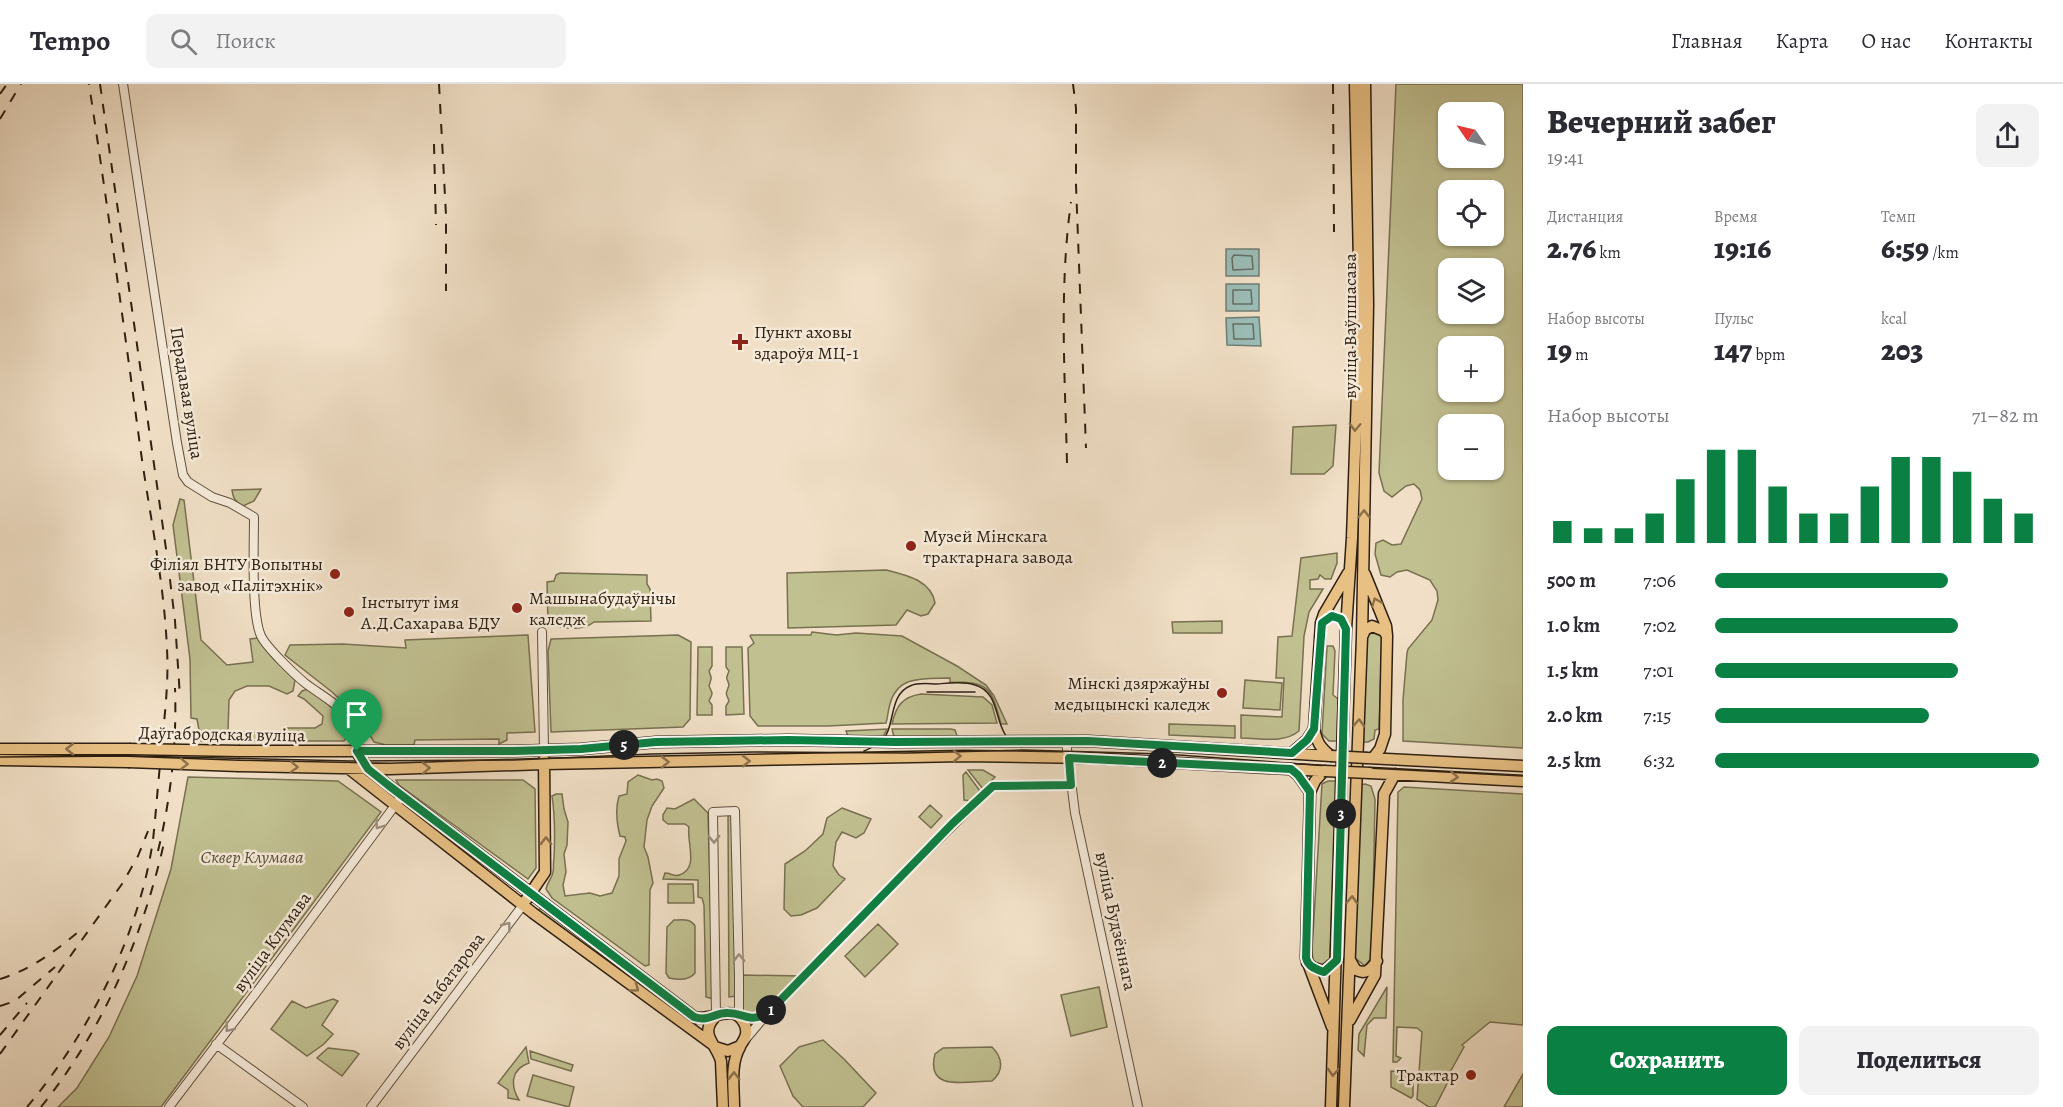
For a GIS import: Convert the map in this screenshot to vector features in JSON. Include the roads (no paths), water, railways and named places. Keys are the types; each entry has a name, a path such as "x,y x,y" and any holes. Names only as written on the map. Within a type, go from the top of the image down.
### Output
{"main road":[{"name":"вуліца Ваўпшасава","path":"1331,1107 1346,629 1352,538 1360,306 1355,84"},
{"name":"вуліца Ваўпшасава","path":"1344,1107 1362,637 1368,305 1365,84"},
{"path":"1363,569 1386,626 1386,734 1389,747 1397,759"},
{"path":"1331,756 1317,743 1314,729 1322,623 1324,614 1350,570"},
{"path":"1322,623 1336,616 1341,619 1346,629"},
{"path":"1362,637 1365,630 1372,626 1380,629 1387,636"},
{"path":"1292,753 1307,740 1314,729"},
{"path":"1370,758 1380,749 1386,734"},
{"name":"Даўгабродская вуліца","path":"0,748 240,751 543,750 656,742 1066,741 1523,766"},
{"name":"вуліца Чабатарова","path":"523,905 546,872 543,750"},
{"path":"357,751 348,768 467,846 694,1017 703,1019 728,1013 739,1016 746,1027 734,1068 734,1107"},
{"path":"357,751 368,769 398,800 459,855 523,905 713,1045 728,1052 743,1043"},
{"name":"Даўгабродская вуліца","path":"0,760 368,769 964,756 1069,758 1523,781"},
{"path":"1291,769 1310,792"},
{"path":"1324,771 1315,781 1310,792 1307,963 1332,1025 1334,1036"},
{"path":"1370,773 1377,779 1384,794"},
{"path":"1347,1029 1350,1017 1375,975 1384,794 1395,774"},
{"path":"459,855 467,846"},
{"path":"1350,959 1355,969 1362,972 1371,969 1377,960"},
{"path":"1307,963 1324,972 1337,960"},
{"path":"716,1016 711,1021 708,1032 721,1061 723,1107"}],"street":[{"name":"Перадавая вуліца","path":"123,84 183,475 193,486 254,517 255,591 260,633 265,642 304,682 345,713 358,733 357,751"},
{"path":"542,632 543,750"},
{"name":"вуліца Будзённага","path":"1066,741 1075,813 1138,1107"},
{"path":"743,1043 766,1015 953,823 993,786 1071,785"},
{"name":"вуліца Клумава","path":"169,1107 398,800"},
{"path":"716,1016 713,812 735,812 739,1016 755,1019 766,1015"},
{"name":"вуліца Чабатарова","path":"371,1107 523,905"},
{"path":"216,1044 303,1107"}],"water":[{"path":"1226,249 1259,249 1259,276 1226,276"},
{"path":"1226,284 1259,284 1259,311 1226,311"},
{"path":"1259,317 1261,346 1227,345 1226,318"}],"tram line":[{"path":"864,751 881,742 886,736 898,697 903,690 916,684 971,684 985,690 991,697 1005,734 1012,742 1022,747"},
{"path":"927,692 975,692"},
{"path":"0,757 129,756 352,761 514,760 753,752 907,753 1023,750 1165,754 1329,766 1523,776"}],"railway":[{"path":"0,94 7,84"},
{"path":"0,119 21,84"},
{"path":"27,1107 71,1048 90,1015 108,982 136,912 153,840 167,689 163,596 89,84"},
{"path":"100,84 168,563 180,697"},
{"path":"439,84 446,215 446,291"},
{"path":"1073,84 1076,108 1076,185 1086,448"},
{"path":"1333,84 1334,232"},
{"path":"434,144 436,225"},
{"path":"1067,463 1064,300 1071,202"},
{"path":"158,851 172,770 175,688"},
{"path":"0,1054 122,884 138,856 148,831"},
{"path":"41,1107 83,1047 118,982 144,914 164,843"},
{"path":"0,979 34,964 84,927"},
{"path":"0,1006 15,1001 55,967"},
{"path":"0,1035 27,1003"}],"place":[{"name":"Пункт аховы здароўя МЦ-1","path":"740,342"},
{"name":"Музей Мінскага трактарнага завода","path":"911,546"},
{"name":"Філіял БНТУ Вопытны завод «Палітэхнік»","path":"335,574"},
{"name":"Машынабудаўнічы каледж","path":"517,608"},
{"name":"Інстытут імя А.Д.Сахарава БДУ","path":"349,612"},
{"name":"Мінскі дзяржаўны медыцынскі каледж","path":"1222,693"},
{"name":"Трактар","path":"1471,1075"}],"park label":[{"name":"Сквер Клумава","path":"252,857"}]}
